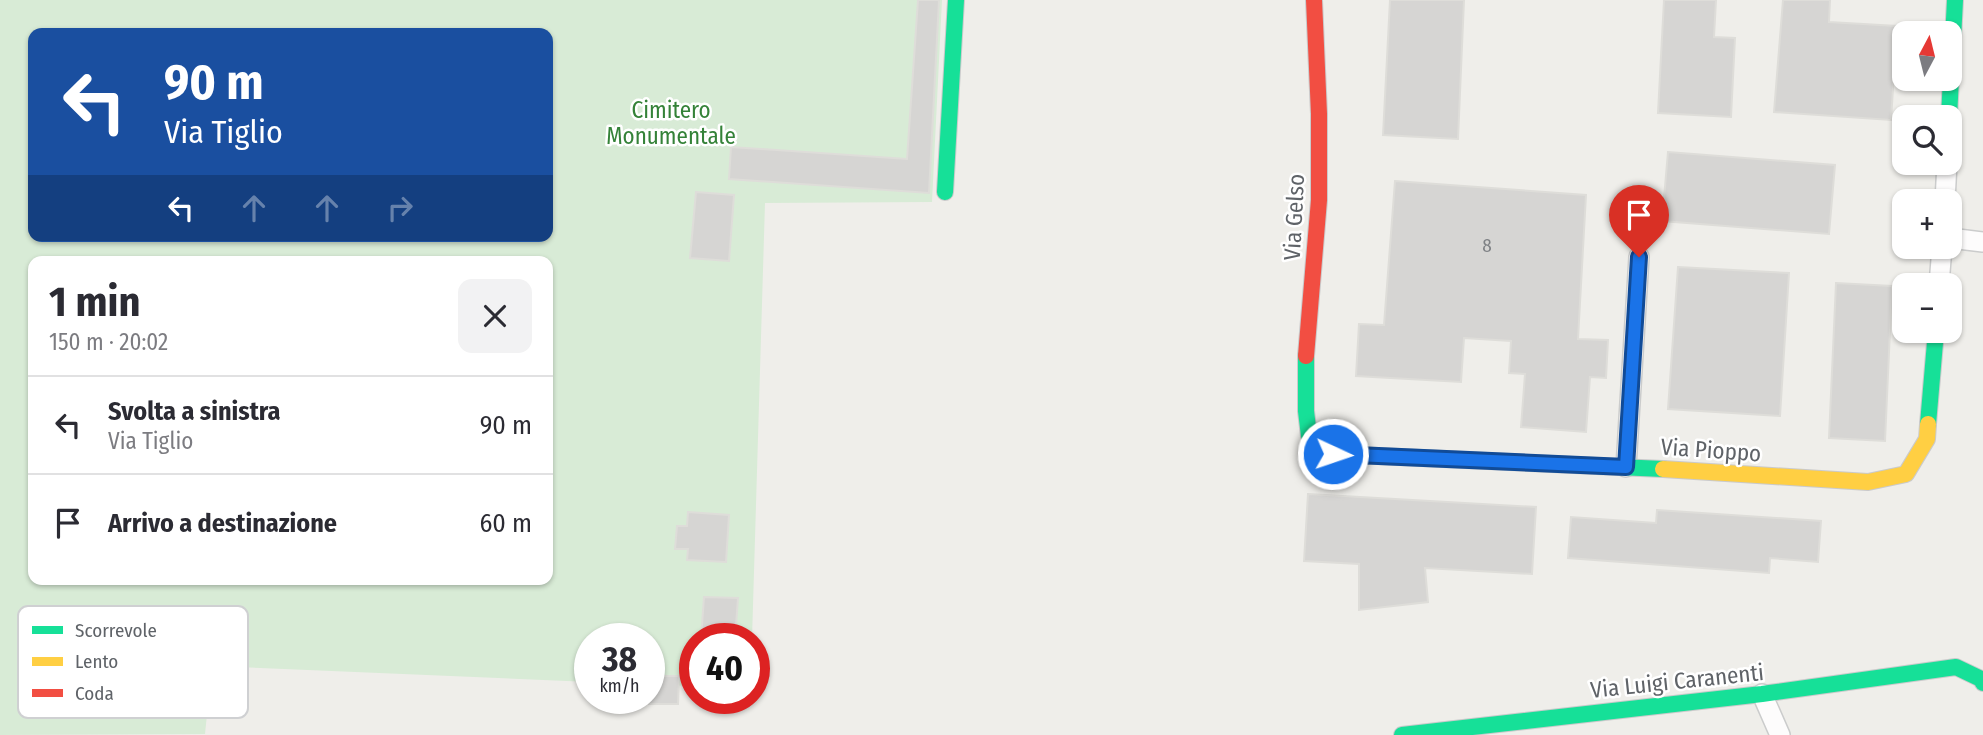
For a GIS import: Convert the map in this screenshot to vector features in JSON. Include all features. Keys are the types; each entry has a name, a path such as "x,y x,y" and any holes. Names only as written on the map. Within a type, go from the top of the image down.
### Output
{"street":[{"path":"944,192 956,0"},
{"name":"Via Gelso","path":"1309,436 1304,406 1318,230 1321,126 1314,0"},
{"path":"1950,105 1955,0"},
{"path":"1962,239 1983,242"},
{"path":"1626,467 1639,257"},
{"name":"Via Pioppo","path":"1309,436 1333,454 1626,467 1868,482 1906,474 1927,439 1935,343"},
{"name":"Via Luigi Caranenti","path":"1402,735 1524,728 1956,667 1981,679 1983,683"},
{"path":"1762,694 1780,735"}],"green space":[{"name":"Cimitero Monumentale","path":"0,0 942,0 932,202 765,203 752,623 679,623 679,686 665,685 665,623 574,623 574,681 248,668 248,606 18,606 18,718 207,718 205,734 0,735"}],"building":[{"path":"918,0 939,0 929,193 729,179 731,147 907,159"},
{"path":"1390,0 1464,0 1458,139 1383,135"},
{"path":"1664,0 1716,0 1714,37 1735,38 1731,117 1658,113"},
{"path":"1783,0 1830,0 1829,22 1892,26 1891,120 1774,112"},
{"path":"1668,152 1835,165 1829,234 1662,221"},
{"path":"1395,181 1586,195 1578,339 1608,340 1606,378 1590,377 1586,432 1521,427 1525,374 1509,373 1511,341 1464,338 1461,382 1356,376 1359,324 1384,325"},
{"path":"696,192 734,195 729,261 690,258"},
{"path":"1678,267 1789,273 1780,416 1668,409"},
{"path":"1836,283 1892,286 1885,441 1829,438"},
{"path":"1308,494 1536,507 1532,574 1425,568 1428,602 1359,610 1359,564 1304,561"},
{"path":"1657,510 1821,521 1818,562 1770,558 1769,573 1568,558 1571,517 1656,523"},
{"path":"688,512 729,515 726,562 687,560 688,549 675,549 677,526 687,526"},
{"path":"704,597 738,598 736,623 702,623"},
{"path":"665,676 679,676 678,704 665,704"}],"traffic: fast":[{"path":"945,192 956,0"},
{"path":"1950,105 1955,0"},
{"path":"1928,424 1935,343"},
{"path":"1306,356 1309,436 1333,454 1663,469"},
{"path":"1402,735 1762,694 1956,667 1981,679 1983,683"}],"traffic: slow":[{"path":"1663,469 1868,482 1906,474 1927,439 1928,424"}],"traffic: jam":[{"path":"1306,356 1319,200 1319,114 1314,0"}],"route":[{"path":"1333,454 1626,467 1639,257"}]}
